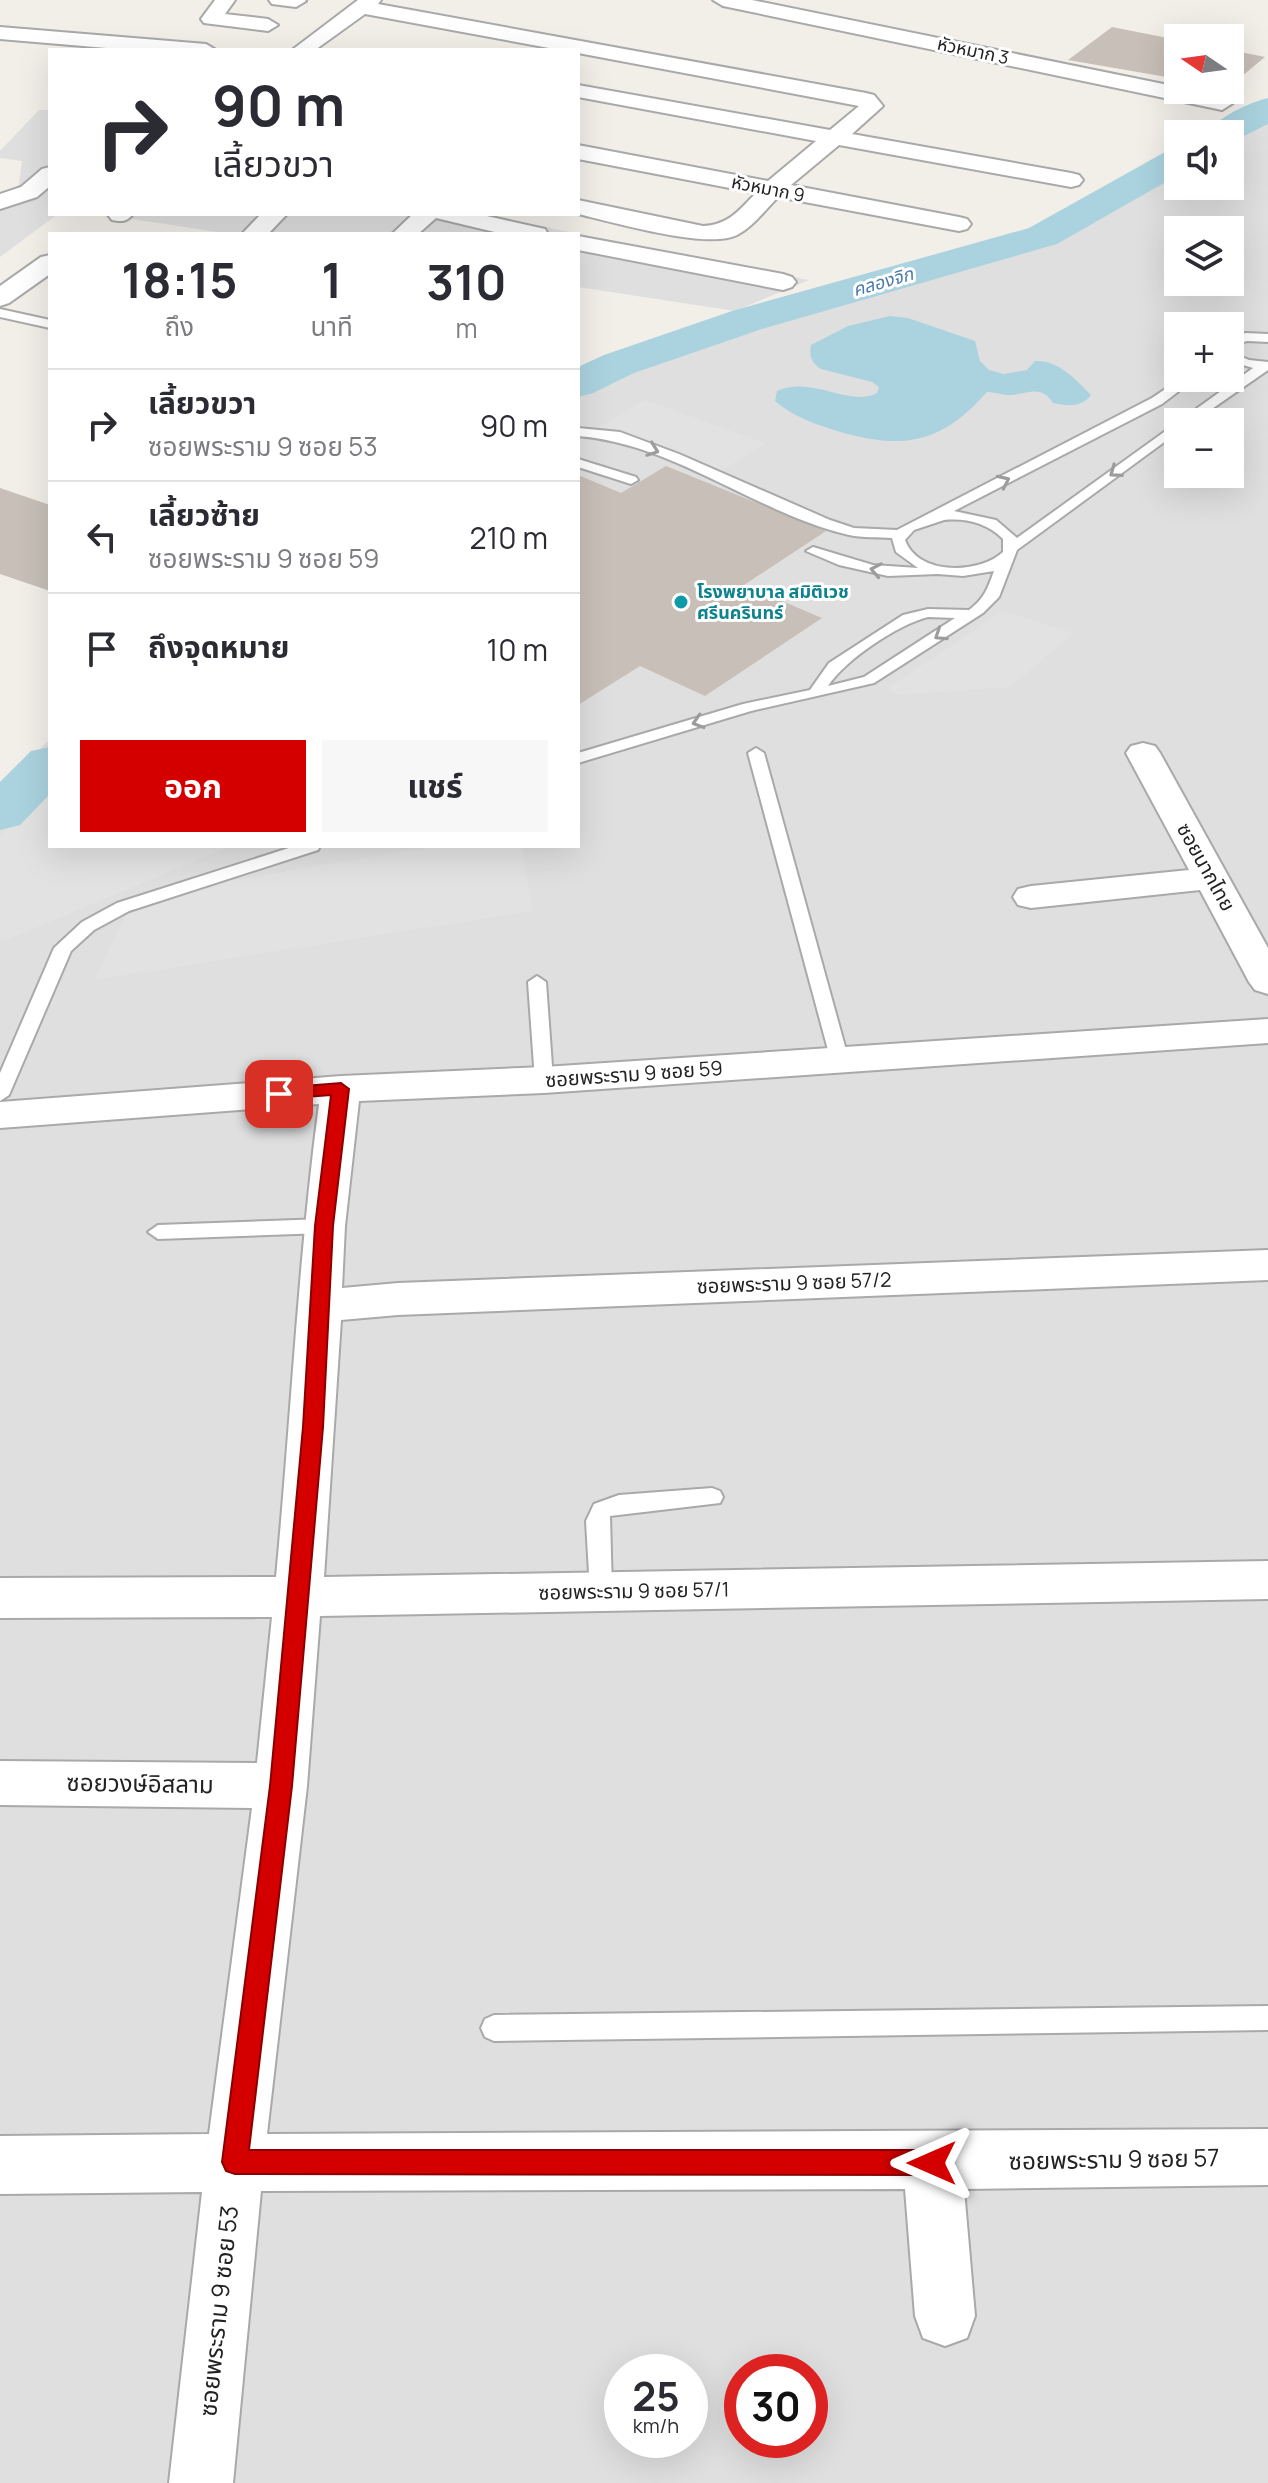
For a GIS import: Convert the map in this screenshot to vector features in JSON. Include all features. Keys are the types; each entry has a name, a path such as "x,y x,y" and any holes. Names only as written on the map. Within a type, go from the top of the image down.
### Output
{"street":[{"name":"หัวหมาก 3","path":"723,0 1164,91"},
{"path":"268,25 211,19 221,4 287,5"},
{"path":"306,47 366,4 866,100 872,106 771,190 738,225 715,233 580,207"},
{"path":"910,39 936,23"},
{"path":"0,33 182,48"},
{"path":"953,73 980,53"},
{"path":"1040,84 1062,70"},
{"path":"580,91 1071,180"},
{"name":"หัวหมาก 9","path":"580,152 959,224"},
{"path":"1,176 48,173"},
{"path":"0,202 29,192 48,175"},
{"path":"256,232 273,216"},
{"path":"406,232 425,216"},
{"path":"454,216 527,232"},
{"path":"580,243 783,282"},
{"path":"0,298 48,263"},
{"name":"ซอยนากไทย","path":"1143,753 1268,982"},
{"path":"1031,897 1212,878"},
{"name":"ซอยพระราม 9 ซอย 59","path":"0,1115 341,1089 544,1080 1268,1031"},
{"name":"ซอยพระราม 9 ซอย 53","path":"201,2483 235,2162 281,1786 298,1597 324,1226 341,1089"},
{"name":"ซอยพระราม 9 ซอย 57/2","path":"319,1306 398,1299 1268,1265"},
{"name":"ซอยพระราม 9 ซอย 57/1","path":"0,1598 298,1597 1268,1580"},
{"name":"ซอยวงษ์อิสลาม","path":"0,1783 281,1786"},
{"name":"ซอยพระราม 9 ซอย 57","path":"0,2165 235,2162 932,2163 1268,2157"},
{"path":"932,2163 945,2316"}],"lane":[{"path":"0,313 48,324"},
{"path":"1262,337 1268,328"},
{"path":"1244,363 1266,366"},
{"path":"1204,408 1266,366"},
{"path":"580,432 615,435 843,529 901,534 919,520 934,516 1129,416 1168,392"},
{"path":"901,534 899,542 903,551 924,565 940,569 979,570 1010,553 1164,437"},
{"path":"580,464 631,480"},
{"path":"580,757 748,707 869,680 972,614 992,597 1010,553 1010,538 1002,529 972,517 934,516"},
{"path":"843,529 813,551 874,572 910,575 940,569"},
{"path":"816,693 834,666 908,618 928,613 972,614"},
{"path":"756,753 840,1061"},
{"path":"0,1095 63,948 88,926 123,907 306,848"},
{"path":"537,982 544,1080"},
{"path":"158,1232 324,1226"},
{"path":"601,1591 597,1521 602,1510 619,1504 712,1497"},
{"path":"494,2028 1268,2018"}],"shaded area":[{"path":"1268,98 1268,2483 0,2483 0,789 48,741 48,848 580,848 580,371 607,358 737,314 1031,231 1164,157 1164,200 1244,200 1244,120 1229,120"},
{"path":"39,110 48,110 48,216 55,216 0,257 0,198 18,190 22,161 0,158 0,151"},
{"path":"112,216 490,216 570,232 217,232"},
{"path":"580,234 809,280 735,311 580,287"},
{"path":"645,400 765,443 720,472 599,427"},
{"path":"1003,611 1074,633 1010,687 897,695 888,688"},
{"path":"48,788 48,848 225,848 7,940 0,939 0,836"},
{"path":"424,848 521,848 533,911 94,980 126,915 211,884"}],"water":[{"path":"890,316 908,318 975,341 980,361 989,370 1004,374 1027,370 1035,361 1052,364 1066,372 1091,395 1083,402 1069,405 1053,403 1040,392 1010,395 987,392 970,410 936,433 901,441 837,431 796,415 775,401 777,391 791,387 855,397 877,393 879,387 872,382 821,369 812,359 811,345 848,326"}],"building":[{"path":"1112,27 1164,37 1164,77 1068,60"},
{"path":"1244,53 1265,57 1244,74"},
{"name":"โรงพยาบาล สมิติเวช ศรีนครินทร์","path":"666,466 826,531 744,585 822,618 705,696 640,666 580,704 580,476 621,493"},
{"path":"0,488 48,504 48,590 0,574"}],"waterway":[{"name":"คลองจิก","path":"1244,123 1268,109"},
{"name":"คลองจิก","path":"580,383 619,364 747,320 1043,236 1164,168"},
{"name":"คลองจิก","path":"0,813 48,765"}],"place":[{"name":"โรงพยาบาล สมิติเวช ศรีนครินทร์","path":"681,602"}],"route":[{"path":"279,1094 341,1089 324,1226 313,1427 281,1786 235,2162 932,2163"}]}
